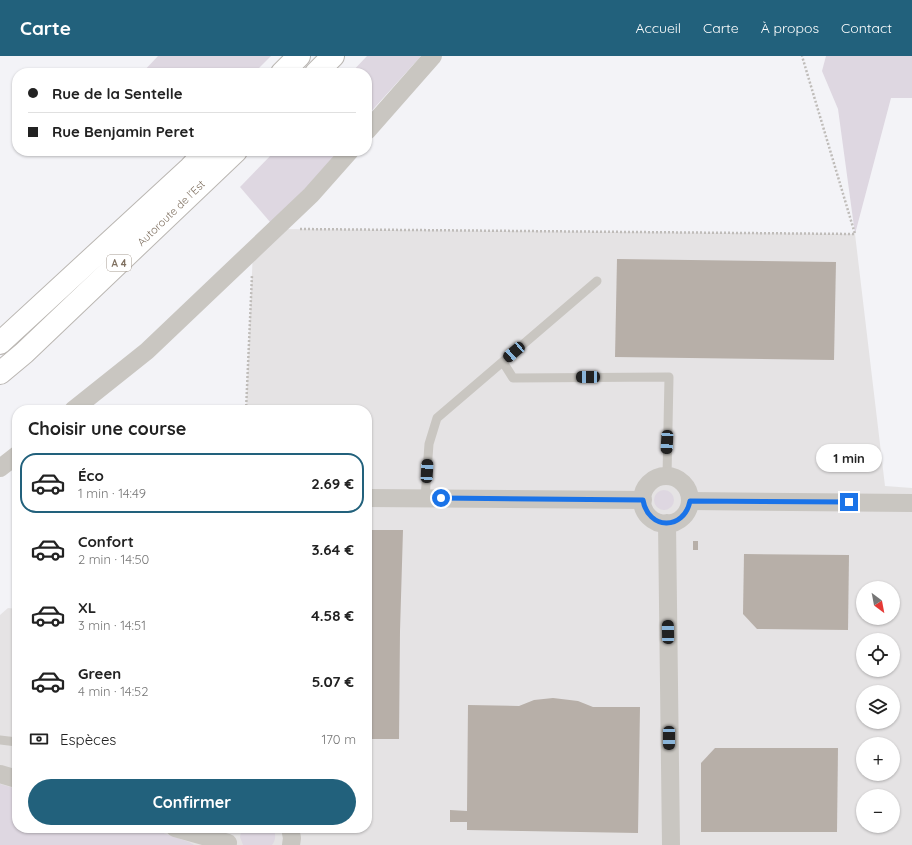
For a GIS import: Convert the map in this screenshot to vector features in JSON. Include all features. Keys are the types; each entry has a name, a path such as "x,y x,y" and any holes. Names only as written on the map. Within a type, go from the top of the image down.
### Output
{"highway":[{"path":"287,68 299,56"},
{"path":"321,68 333,56"},
{"name":"Autoroute de l’Est","path":"0,343 201,156"},
{"name":"Autoroute de l’Est","path":"0,373 24,353 231,156"}],"street":[{"path":"372,125 433,56"},
{"path":"79,405 147,351 276,229 311,194 345,156"},
{"path":"0,468 12,459"},
{"path":"667,476 674,477 686,486 690,501 685,514 680,519 667,523 653,519 647,514 643,500 644,492 647,486 653,480 659,477 667,476"},
{"path":"372,498 643,500"},
{"path":"690,501 912,503"},
{"path":"667,523 671,845"},
{"path":"0,774 12,778"},
{"path":"200,833 229,839"},
{"path":"291,833 291,845"}],"lane":[{"path":"425,498 429,444 437,418 597,281"},
{"path":"502,362 513,378 669,377 666,455 667,476"},
{"path":"0,740 12,741"}],"path":[{"path":"276,229 855,234 802,56"},
{"path":"246,405 253,250"}],"shaded area":[{"path":"158,56 271,56 259,68 147,68"},
{"path":"367,56 421,56 372,110 372,68 356,68"},
{"path":"826,56 912,56 912,98 891,98 855,234 838,109 822,71"},
{"path":"270,156 334,156 276,229 240,187"},
{"path":"276,229 855,234 885,486 912,488 912,845 0,845 0,615 8,608 12,608 12,833 372,833 372,405 246,405 253,250"},
{"path":"660,490 668,490 674,496 674,504 668,510 660,510 654,504 654,496"},
{"path":"0,784 12,788 12,833 163,833 194,845 0,845"},
{"path":"241,833 274,833 275,839 272,845 243,845 240,837"}],"building":[{"path":"617,259 836,262 834,360 615,357"},
{"path":"372,530 403,530 399,739 372,739"},
{"path":"693,541 698,541 698,550 693,550"},
{"path":"744,554 849,555 848,630 757,629 743,614"},
{"path":"553,698 578,701 593,707 640,707 638,833 467,830 467,822 450,822 450,810 467,811 468,705 519,706 534,700"},
{"path":"715,748 838,748 837,832 701,832 701,763"}],"route":[{"path":"441,498 643,500 647,514 653,519 667,523 680,519 689,507 690,501 849,502"}]}
